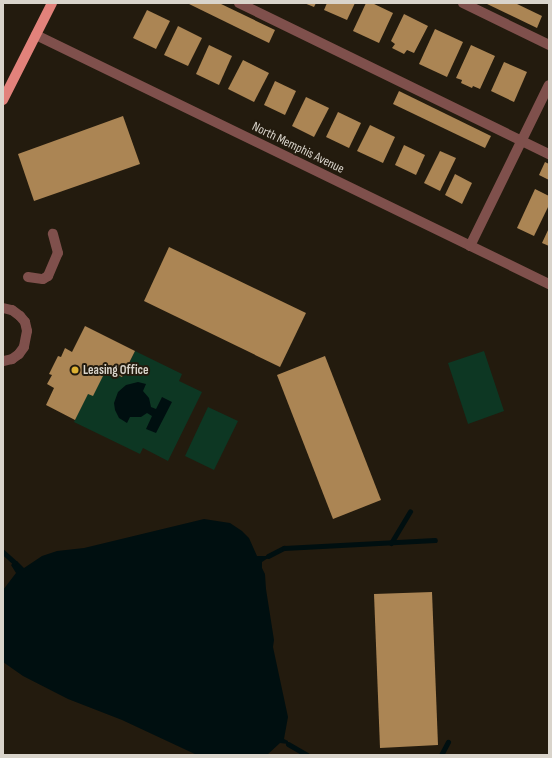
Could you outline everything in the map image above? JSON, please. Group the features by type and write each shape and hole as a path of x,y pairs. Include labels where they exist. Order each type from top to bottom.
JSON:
{"main road":[{"path":"3,100 52,3"}],"street":[{"path":"239,3 549,154"},
{"path":"463,3 549,45"},
{"name":"North Memphis Avenue","path":"36,35 549,284"},
{"path":"470,246 549,85"},
{"path":"28,277 43,279 48,276 58,253 53,234"},
{"path":"3,308 12,310 20,316 25,322 27,331 24,347 19,354 12,359 3,361"}],"green space":[{"path":"135,351 182,374 179,381 202,392 168,461 143,448 140,454 74,422 88,393 103,376 98,373 101,367 123,377"},
{"path":"484,351 504,411 468,424 448,363"},
{"path":"208,407 238,421 214,470 185,456"}],"shaded area":[{"path":"138,382 146,384 143,391 149,398 151,407 156,409 162,397 172,402 156,433 146,429 152,416 147,413 141,417 130,417 127,423 119,418 115,410 114,403 118,392 126,385"},
{"path":"204,519 230,523 249,538 257,556 268,556 268,558 262,562 262,568 265,574 274,640 273,647 288,717 284,739 288,741 288,744 280,743 267,755 197,755 122,720 68,699 23,676 3,662 3,590 16,573 11,565 14,562 17,561 24,568 42,556 57,551 84,548"}],"building":[{"path":"187,3 219,3 275,30 269,43"},
{"path":"304,3 316,3 314,7"},
{"path":"327,3 355,3 347,20 324,10"},
{"path":"366,3 372,3 393,13 379,43 353,31"},
{"path":"485,3 515,3 542,16 537,28"},
{"path":"147,10 170,21 156,49 133,38"},
{"path":"404,14 428,26 414,53 407,50 404,54 392,48 395,44 391,41"},
{"path":"178,26 202,38 188,66 164,55"},
{"path":"435,29 463,42 447,77 419,64"},
{"path":"209,45 232,56 219,85 196,74"},
{"path":"471,45 495,56 480,89 473,86 472,88 461,83 462,80 456,78"},
{"path":"243,60 269,73 254,102 228,89"},
{"path":"504,62 527,72 514,102 491,91"},
{"path":"275,81 296,91 285,115 264,105"},
{"path":"399,91 491,136 485,148 393,104"},
{"path":"306,97 329,108 314,137 292,126"},
{"path":"338,112 361,123 349,148 326,137"},
{"path":"123,116 140,164 34,201 18,154"},
{"path":"370,125 395,137 383,163 357,151"},
{"path":"404,145 425,155 416,175 395,165"},
{"path":"440,151 456,158 440,191 424,183"},
{"path":"545,162 549,164 549,180 539,175"},
{"path":"455,174 472,183 462,204 445,195"},
{"path":"535,189 549,196 549,205 534,236 517,228"},
{"path":"549,228 549,246 542,243"},
{"path":"169,247 306,313 280,367 144,301"},
{"name":"Leasing Office","path":"85,326 135,351 122,377 101,367 97,373 103,376 93,396 88,394 75,420 46,405 54,388 47,384 52,375 49,374 58,356 61,357 65,348 72,352"},
{"path":"325,356 381,500 333,519 277,375"},
{"path":"432,592 438,745 380,748 374,594"}],"waterway":[{"path":"391,543 410,511"},
{"path":"268,556 284,548 435,540"},
{"path":"3,552 14,562"},
{"path":"441,755 448,742"},
{"path":"288,744 307,755"}],"place":[{"name":"Leasing Office","path":"75,370"}]}
